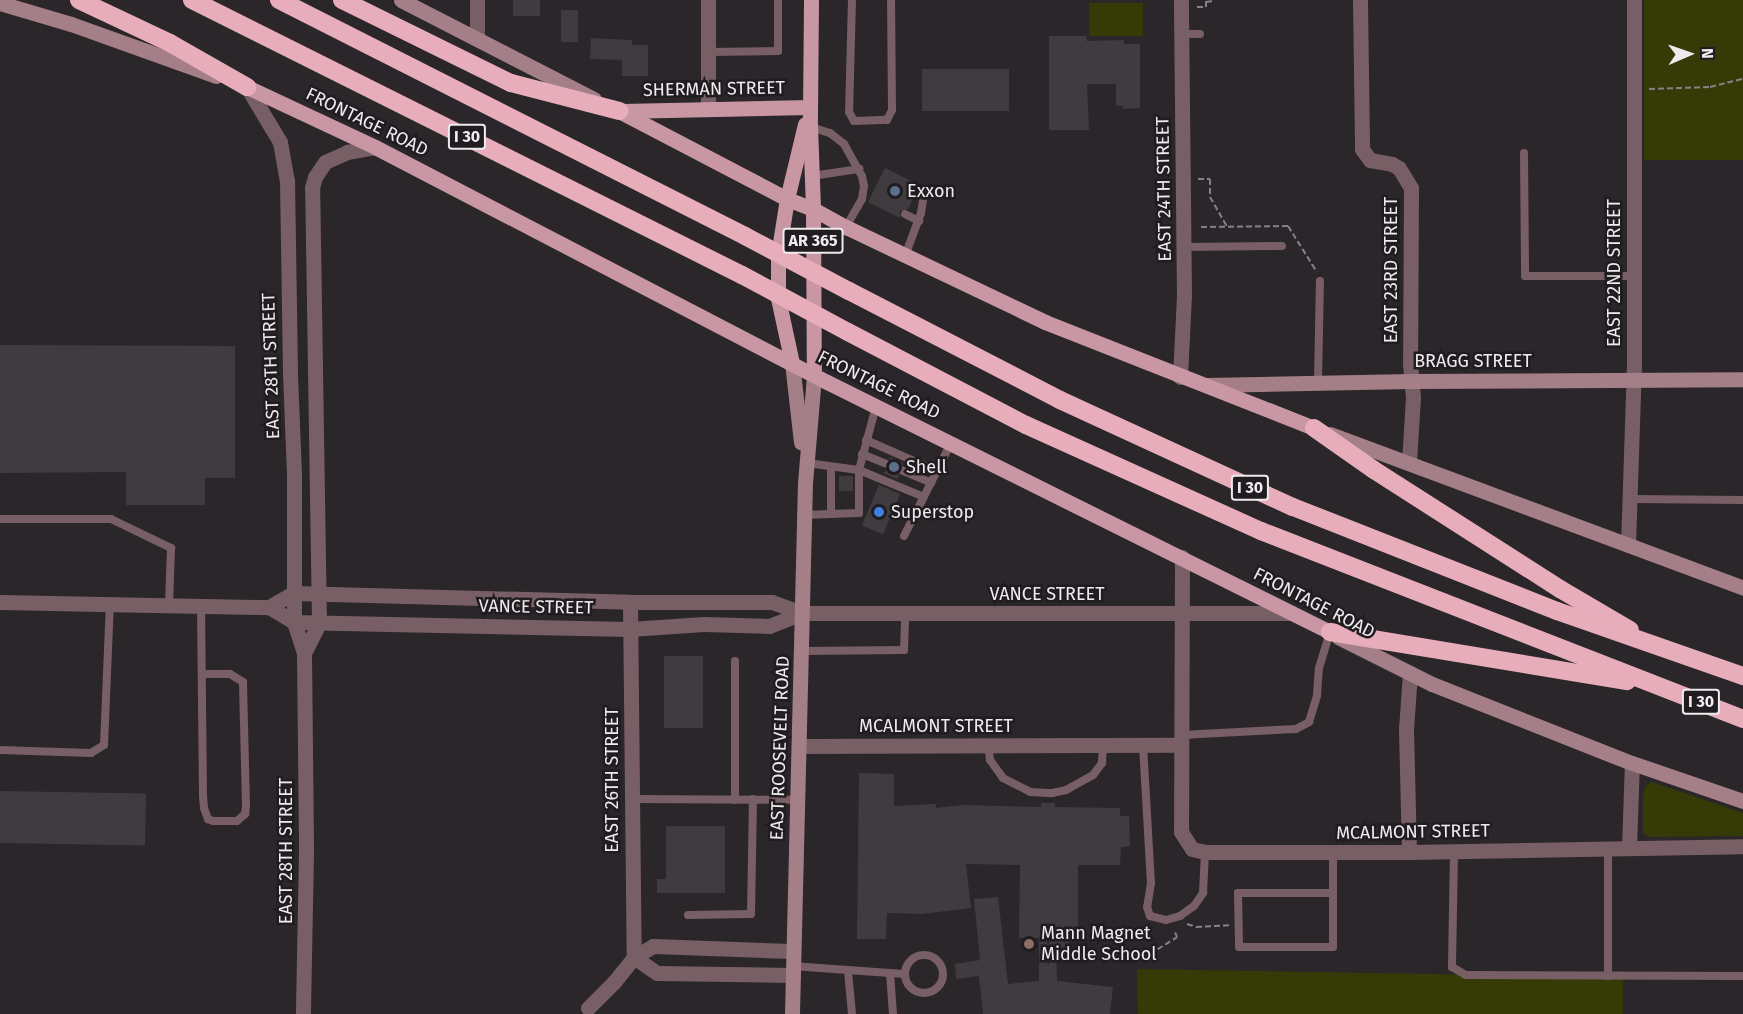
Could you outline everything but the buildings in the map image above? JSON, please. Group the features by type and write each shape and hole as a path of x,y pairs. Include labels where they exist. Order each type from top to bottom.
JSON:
{"highway":[{"path":"79,0 170,43 247,87"},
{"name":"I 30","path":"192,0 742,275 1026,425 1239,522 1374,577 1743,719"},
{"name":"I 30","path":"279,0 745,236 1060,400 1232,480 1452,572 1665,651 1743,675"},
{"path":"342,0 511,83 619,111"},
{"path":"1314,428 1374,470 1560,589 1665,651"},
{"path":"1330,632 1659,686"}],"main road":[{"path":"401,0 787,199 813,209 905,256 1045,322 1180,377 1743,588"},
{"name":"EAST ROOSEVELT ROAD","path":"805,483 792,363 781,315 778,286 779,243 787,199 807,126 810,106 811,0"},
{"name":"FRONTAGE ROAD","path":"0,3 79,27 247,87 375,147 814,375 1410,673 1632,763 1743,801"},
{"name":"SHERMAN STREET","path":"619,111 810,106"},
{"name":"EAST ROOSEVELT ROAD","path":"792,1014 805,483 814,375 813,209 807,126"},
{"name":"BRAGG STREET","path":"1203,385 1410,381 1743,380"}],"street":[{"path":"477,0 477,38"},
{"path":"708,0 708,108"},
{"name":"EAST 23RD STREET","path":"1360,0 1362,149 1370,160 1392,164 1399,168 1411,188 1410,381 1413,397 1409,462"},
{"name":"EAST 22ND STREET","path":"1628,545 1634,381 1634,0"},
{"name":"EAST 24TH STREET","path":"1180,377 1183,357 1184,248 1182,34 1188,4"},
{"name":"EAST 28TH STREET","path":"247,87 280,142 287,180 289,363 294,475 292,593 294,622 304,653 306,853 303,1014"},
{"name":"EAST 28TH STREET","path":"304,653 319,623 312,188 321,167 330,159 347,152 375,147"},
{"path":"1182,557 1181,832 1188,846 1204,852"},
{"path":"269,607 292,593"},
{"name":"VANCE STREET","path":"292,593 630,602 772,602 803,613 1181,615 1291,613"},
{"name":"VANCE STREET","path":"0,602 269,607 294,622 630,629 704,624 769,626 803,613"},
{"name":"EAST 26TH STREET","path":"630,602 634,957"},
{"path":"1409,852 1406,729 1410,673"},
{"name":"MCALMONT STREET","path":"800,746 1143,745 1181,740"},
{"path":"1629,847 1632,763"},
{"name":"MCALMONT STREET","path":"1204,852 1409,852 1743,846"},
{"path":"588,1008 614,982 634,957 653,946 792,964"},
{"path":"634,957 657,973 792,964"}],"lane":[{"path":"708,52 777,51 778,0"},
{"path":"852,0 849,112 854,121 887,120 892,110 891,0"},
{"path":"1182,34 1200,34"},
{"path":"807,126 830,133 843,144 859,169 866,198 846,227"},
{"path":"1524,153 1525,276 1634,276"},
{"path":"812,176 859,169"},
{"path":"905,256 919,221 925,188"},
{"path":"905,214 919,221"},
{"path":"1184,248 1282,246"},
{"path":"1318,382 1320,281"},
{"path":"804,515 859,513 859,470 876,406"},
{"path":"866,440 937,471"},
{"path":"904,536 951,443"},
{"path":"862,454 887,464"},
{"path":"807,463 859,470 924,496"},
{"path":"831,467 831,514"},
{"path":"901,470 931,483"},
{"path":"1631,499 1743,500"},
{"path":"0,519 111,519 171,548 169,605"},
{"path":"0,750 91,753 104,746 110,604"},
{"path":"201,605 202,674 206,814 213,821 237,821 245,814 246,806 243,682 230,674 202,674"},
{"path":"802,651 904,650 905,613"},
{"path":"1181,740 1296,729 1309,722 1317,694 1319,668 1330,632"},
{"path":"735,661 735,800"},
{"path":"988,746 990,760 1004,778 1030,792 1052,793 1066,790 1093,775 1102,763 1103,745"},
{"path":"1143,745 1151,883 1147,907 1150,916 1166,920 1180,916 1194,906 1203,893 1204,852"},
{"path":"631,800 799,800"},
{"path":"688,915 751,914 753,800"},
{"path":"1608,848 1608,976"},
{"path":"1454,851 1452,967 1466,975 1743,976"},
{"path":"1332,893 1238,893 1239,947 1333,947 1333,852"},
{"path":"924,954 939,962 943,974 939,986 927,993 914,991 909,987 904,974 908,963 924,954"},
{"path":"792,964 848,971 904,974"},
{"path":"848,971 852,1014"},
{"path":"890,974 893,1014"}],"path":[{"path":"1188,4 1206,7 1206,1 1214,1"},
{"path":"1648,89 1717,86 1743,79"},
{"path":"1210,179 1210,197 1227,227"},
{"path":"1187,924 1196,927 1231,924"},
{"path":"1118,952 1150,954 1177,937 1175,932"}],"green space":[{"path":"1644,0 1743,0 1743,160 1644,160"},
{"path":"1089,3 1143,3 1143,36 1089,36"},
{"path":"1652,782 1743,813 1743,836 1650,837 1643,834 1643,796 1645,786"},
{"path":"1137,969 1623,977 1623,1014 1138,1014"}],"place":[{"name":"Exxon","path":"895,191"},
{"name":"Shell","path":"894,467"},
{"name":"Superstop","path":"879,512"},
{"name":"Mann Magnet Middle School","path":"1029,944"}]}
